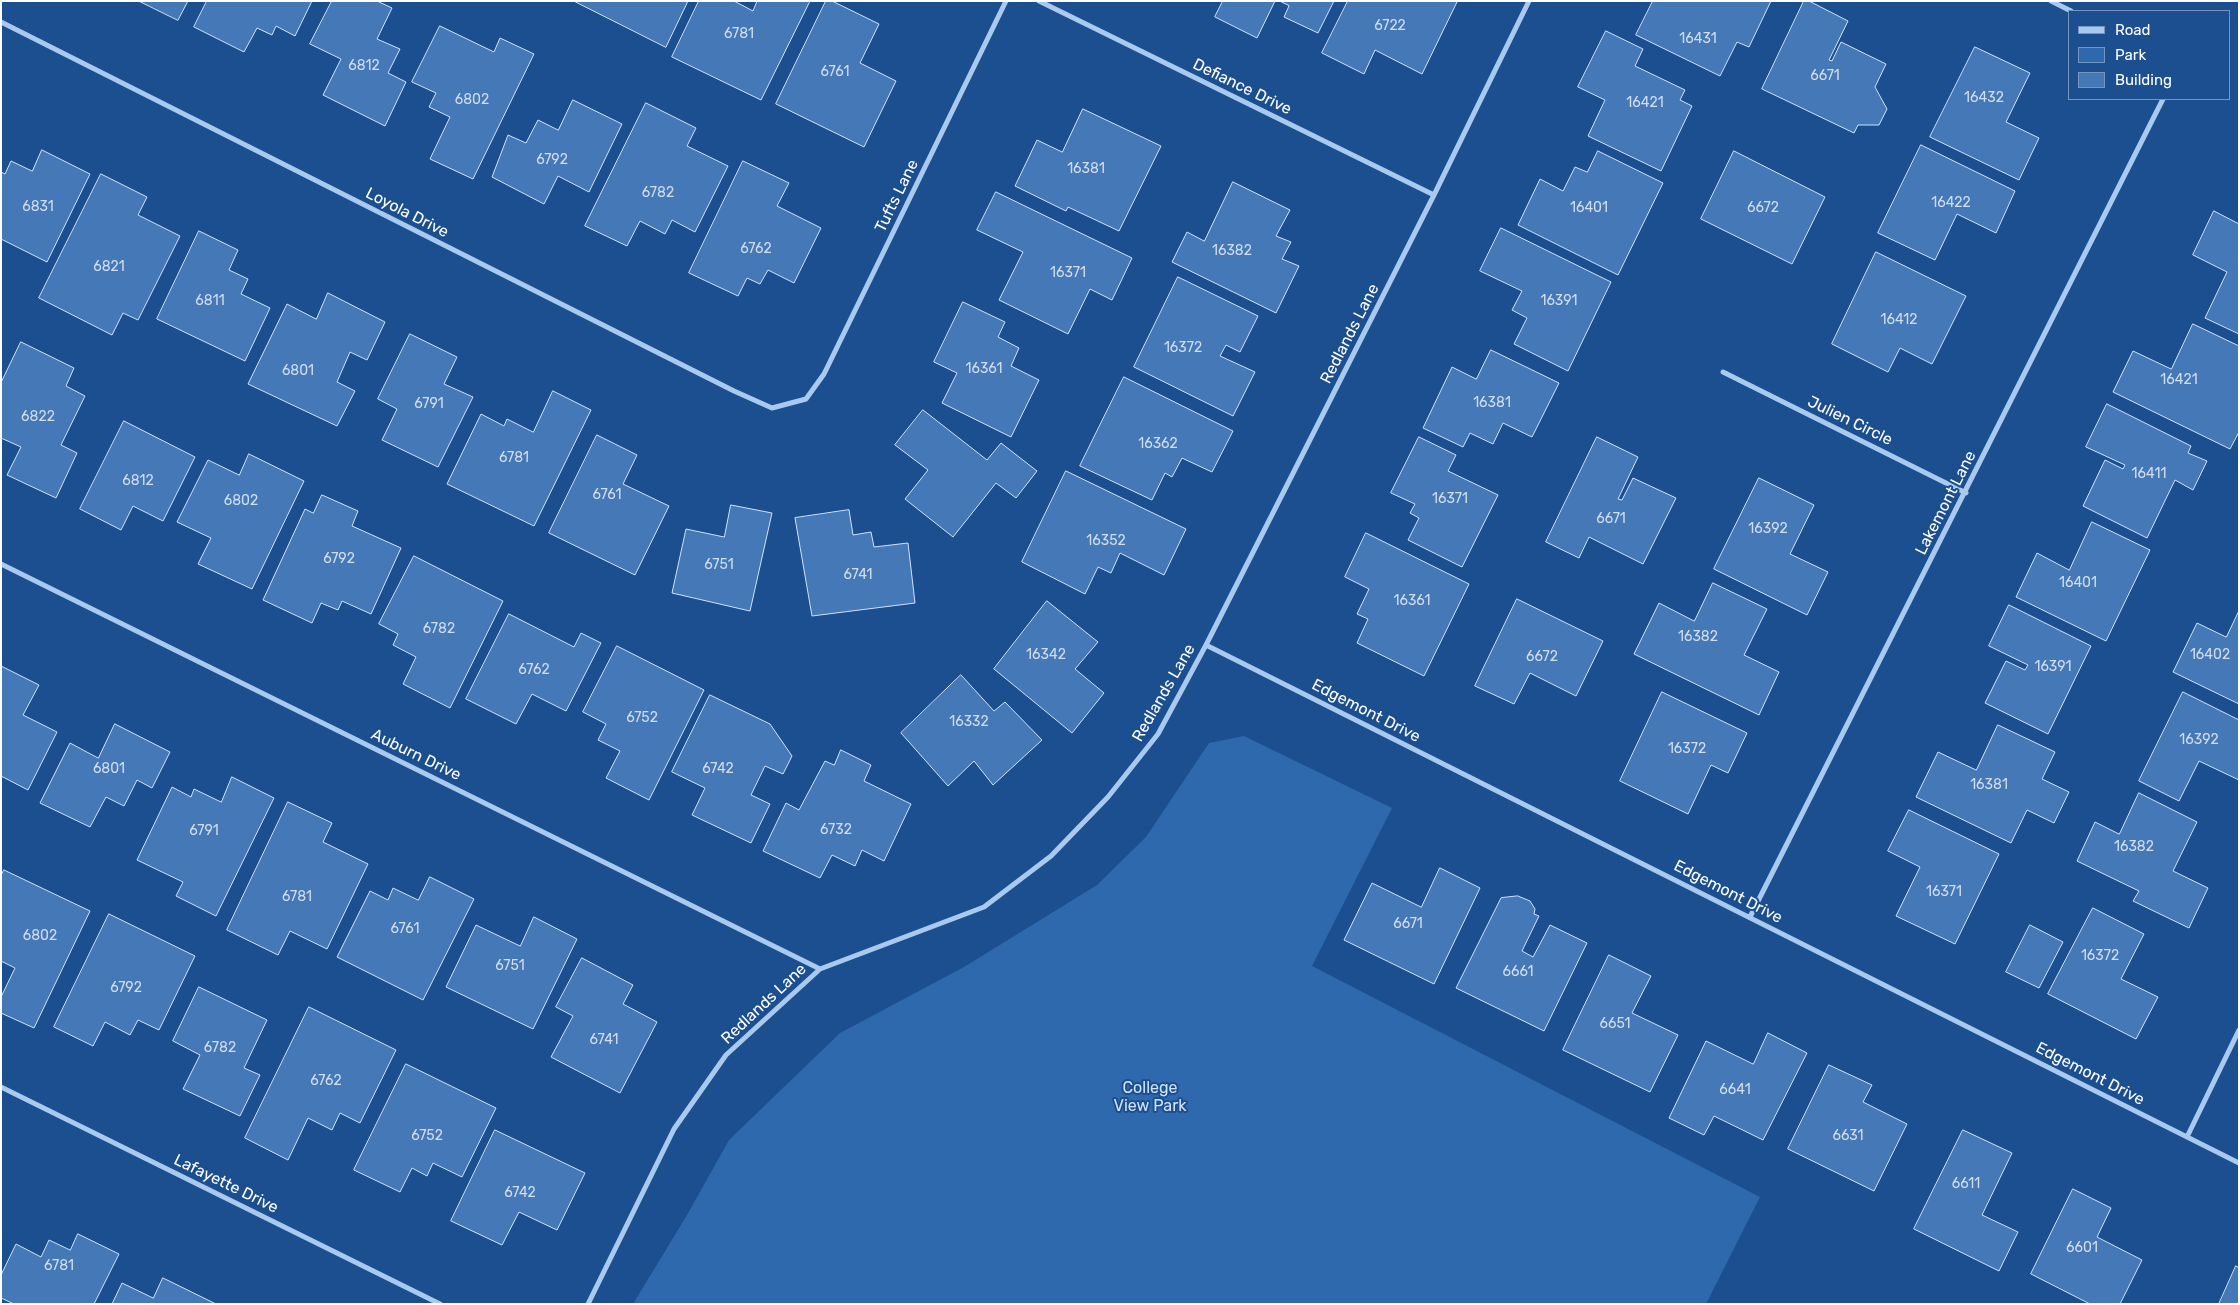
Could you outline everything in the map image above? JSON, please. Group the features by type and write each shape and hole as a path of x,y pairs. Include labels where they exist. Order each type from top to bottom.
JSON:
{"street":[{"name":"Tufts Lane","path":"806,399 824,374 1006,1"},
{"name":"Defiance Drive","path":"1039,1 1434,195"},
{"name":"Redlands Lane","path":"588,1304 674,1129 726,1055 820,969 984,907 1050,856 1108,797 1158,734 1206,645 1530,1"},
{"path":"2051,1 2069,10"},
{"name":"Loyola Drive","path":"1,22 734,391 772,408 806,399"},
{"name":"Lakemont Lane","path":"1750,917 1966,493 2162,100"},
{"name":"Julien Circle","path":"1723,372 1966,493"},
{"name":"Auburn Drive","path":"1,564 820,969"},
{"name":"Edgemont Drive","path":"1206,645 2239,1163"},
{"path":"2187,1137 2239,1030"},
{"name":"Lafayette Drive","path":"1,1087 440,1304"}],"green space":[{"name":"College View Park","path":"1244,736 1392,808 1312,966 1760,1197 1706,1304 633,1304 687,1215 729,1140 840,1033 964,967 1097,885 1146,837 1209,743"}],"building":[{"path":"139,1 188,1 178,20"},
{"path":"207,1 312,1 295,36 276,26 272,35 257,28 244,52 194,27"},
{"path":"332,1 377,1 392,8 377,39 400,49 388,73 406,82 385,126 323,95 341,59 310,44"},
{"path":"574,1 688,1 666,47"},
{"path":"699,1 734,1 753,11 757,1 810,1 761,100 672,57"},
{"path":"826,1 832,1 879,24 860,63 896,81 864,147 776,104"},
{"path":"1223,1 1275,1 1257,38 1215,17"},
{"path":"1280,1 1334,1 1318,33 1284,17 1289,6"},
{"path":"1348,1 1457,2 1422,74 1375,50 1364,74 1322,53"},
{"path":"1653,1 1771,1 1749,47 1737,42 1720,76 1636,35"},
{"path":"1804,1 1809,1 1848,21 1829,60 1832,61 1841,42 1886,64 1875,87 1887,109 1879,125 1858,125 1854,133 1762,89"},
{"path":"440,26 494,52 500,38 534,54 473,179 430,159 450,117 429,107 436,93 412,82"},
{"path":"1606,31 1643,49 1635,66 1685,90 1680,100 1692,106 1661,171 1588,136 1605,100 1578,87"},
{"path":"1975,47 2030,73 2006,122 2039,138 2019,180 1930,137"},
{"path":"573,100 622,124 589,192 558,176 544,204 492,177 508,135 526,143 538,120 558,130"},
{"path":"646,103 696,128 687,146 728,166 695,232 672,220 665,234 640,221 627,246 585,226"},
{"path":"1083,109 1161,146 1119,231 1068,207 1066,211 1015,186 1037,140 1062,152"},
{"path":"1921,145 2015,191 1996,233 1957,214 1935,260 1878,233"},
{"path":"42,150 90,174 47,262 1,239 1,172 5,174 11,161 32,171"},
{"path":"1598,151 1663,183 1618,275 1518,225 1540,179 1563,191 1575,167 1587,172"},
{"path":"1734,151 1825,197 1792,264 1701,219"},
{"path":"743,161 789,183 777,206 821,228 794,283 768,270 760,284 747,278 738,296 689,273"},
{"path":"101,174 147,197 138,215 180,236 138,320 123,313 112,335 39,298"},
{"path":"1233,182 1290,210 1276,236 1291,242 1282,259 1299,266 1276,313 1172,262 1187,232 1204,241"},
{"path":"996,192 1132,258 1112,300 1090,289 1068,334 999,300 1023,252 977,230"},
{"path":"2214,211 2239,224 2239,334 2205,318 2227,272 2193,255"},
{"path":"1501,228 1611,282 1568,371 1514,344 1527,318 1512,310 1522,291 1480,271"},
{"path":"199,231 238,250 229,270 248,279 241,294 270,308 245,361 157,319"},
{"path":"1876,252 1966,296 1932,364 1900,348 1888,372 1832,344"},
{"path":"1178,277 1258,316 1240,352 1226,345 1220,356 1255,372 1233,416 1134,367"},
{"path":"328,293 385,322 367,360 350,352 337,382 355,391 337,426 248,384 287,304 316,319"},
{"path":"963,302 1005,322 998,337 1019,348 1011,366 1039,380 1011,437 942,403 957,373 934,362"},
{"path":"2193,324 2239,346 2239,432 2230,449 2113,392 2133,351 2171,369"},
{"path":"410,334 457,357 444,384 473,397 438,467 382,440 397,409 378,399"},
{"path":"21,342 74,368 66,386 85,396 61,445 77,453 56,498 7,475 21,447 1,438 1,383"},
{"path":"1491,350 1559,383 1532,437 1503,423 1493,444 1470,433 1463,447 1423,428 1452,367 1476,379"},
{"path":"1124,377 1233,431 1212,472 1182,458 1172,477 1165,473 1152,500 1080,466"},
{"path":"553,391 591,410 534,526 447,484 481,414 504,426 507,419 533,432"},
{"path":"2107,404 2191,446 2188,453 2207,461 2193,490 2175,480 2147,538 2083,506 2105,460 2123,469 2125,465 2086,447"},
{"path":"923,410 987,460 1001,443 1037,471 1016,498 996,483 953,537 905,499 928,470 895,445"},
{"path":"124,421 195,457 163,521 133,506 121,530 80,509"},
{"path":"597,435 637,455 623,484 669,506 635,575 549,533"},
{"path":"1419,437 1456,455 1448,471 1498,495 1462,567 1408,540 1419,518 1410,513 1415,504 1391,493"},
{"path":"1597,437 1638,457 1618,499 1622,500 1633,478 1676,498 1643,564 1589,537 1579,558 1546,542"},
{"path":"249,454 304,481 252,589 198,564 211,538 177,522 208,460 239,475"},
{"path":"1066,471 1186,529 1164,575 1120,553 1111,573 1098,567 1085,594 1022,562"},
{"path":"1759,478 1814,505 1790,554 1828,572 1807,615 1714,569"},
{"path":"322,495 358,511 352,526 401,548 371,614 342,601 338,610 321,603 312,623 263,600 305,509 313,513"},
{"path":"731,505 772,513 750,611 672,593 686,529 724,537"},
{"path":"849,510 853,535 871,532 874,547 908,543 915,603 812,616 795,518"},
{"path":"2092,522 2150,550 2106,641 2016,597 2037,553 2069,570"},
{"path":"1366,533 1469,584 1424,676 1357,643 1368,619 1357,614 1369,589 1345,577"},
{"path":"414,556 503,601 450,708 403,684 416,657 393,645 398,634 379,624"},
{"path":"1713,583 1767,609 1744,655 1779,672 1759,715 1634,654 1659,603 1694,621"},
{"path":"1517,599 1603,641 1576,696 1530,673 1514,704 1475,686"},
{"path":"1047,601 1098,642 1075,669 1104,693 1072,733 994,669"},
{"path":"2009,605 2091,646 2048,734 1985,703 2006,661 2025,670 2028,665 1989,646"},
{"path":"2239,611 2239,704 2173,672 2197,623 2226,637"},
{"path":"509,614 574,647 581,633 601,643 566,711 532,694 516,724 466,699"},
{"path":"617,646 704,690 649,800 606,778 620,751 598,740 606,724 583,712"},
{"path":"1,666 39,685 23,715 57,732 28,790 1,776"},
{"path":"961,675 994,711 1005,702 1042,740 993,785 974,761 948,786 901,733"},
{"path":"1662,692 1747,733 1728,773 1711,765 1688,814 1620,781"},
{"path":"2183,692 2239,720 2239,780 2199,761 2179,801 2139,781"},
{"path":"710,695 770,724 792,756 783,774 765,766 751,795 770,804 751,843 692,815 705,788 672,772"},
{"path":"115,724 170,752 152,788 137,780 124,806 106,797 90,827 40,803 70,743 98,758"},
{"path":"1998,725 2055,752 2042,779 2069,792 2054,823 2027,810 2011,843 1916,797 1938,752 1976,770"},
{"path":"841,750 871,765 864,781 911,804 884,861 862,850 855,866 832,855 820,878 763,851 786,803 799,810 825,761 834,765"},
{"path":"232,777 274,798 216,916 176,896 183,882 137,860 172,787 191,797 194,789 221,802"},
{"path":"2139,793 2197,822 2173,871 2208,888 2189,928 2133,901 2139,891 2077,861 2095,822 2119,834"},
{"path":"288,802 332,823 323,842 368,864 327,949 290,931 278,955 227,930"},
{"path":"1909,810 1999,854 1955,944 1896,916 1920,867 1888,851"},
{"path":"1440,868 1480,888 1434,984 1344,940 1372,883 1421,907"},
{"path":"4,870 90,911 34,1028 1,1013 1,997 15,968 1,961 1,876"},
{"path":"430,877 474,899 423,1000 337,957 370,891 388,900 393,888 418,900"},
{"path":"1518,896 1530,901 1535,909 1534,914 1539,916 1522,951 1533,957 1550,925 1587,943 1544,1031 1456,988 1501,898"},
{"path":"2093,908 2144,934 2121,979 2158,997 2136,1039 2048,994"},
{"path":"109,914 195,956 159,1030 138,1020 130,1035 105,1022 93,1046 54,1027"},
{"path":"534,917 577,939 533,1029 446,987 476,925 520,946"},
{"path":"2030,925 2063,942 2039,988 2006,972"},
{"path":"1609,955 1651,976 1632,1013 1678,1035 1650,1092 1563,1050"},
{"path":"582,958 633,985 623,1004 657,1022 620,1093 551,1057 573,1016 556,1007"},
{"path":"199,987 267,1020 244,1068 260,1075 240,1116 183,1089 200,1055 173,1041"},
{"path":"309,1007 396,1050 360,1123 340,1113 332,1130 308,1118 288,1160 245,1138"},
{"path":"1768,1033 1807,1053 1763,1140 1714,1116 1704,1135 1669,1118 1706,1041 1753,1064"},
{"path":"406,1064 496,1108 462,1177 433,1163 427,1176 412,1168 400,1192 354,1170"},
{"path":"1829,1065 1872,1085 1863,1102 1907,1124 1874,1191 1788,1149"},
{"path":"495,1130 585,1173 557,1230 519,1212 502,1245 451,1221"},
{"path":"1963,1130 2012,1153 1982,1215 2018,1232 1999,1271 1914,1229"},
{"path":"2073,1189 2111,1208 2097,1237 2142,1260 2120,1304 2090,1304 2031,1274"},
{"path":"78,1234 119,1254 94,1304 14,1304 1,1298 1,1275 16,1244 41,1257 49,1240 70,1250"},
{"path":"2236,1266 2239,1268 2239,1304 2219,1304"},
{"path":"163,1278 216,1304 112,1304 122,1283 153,1298"}]}
